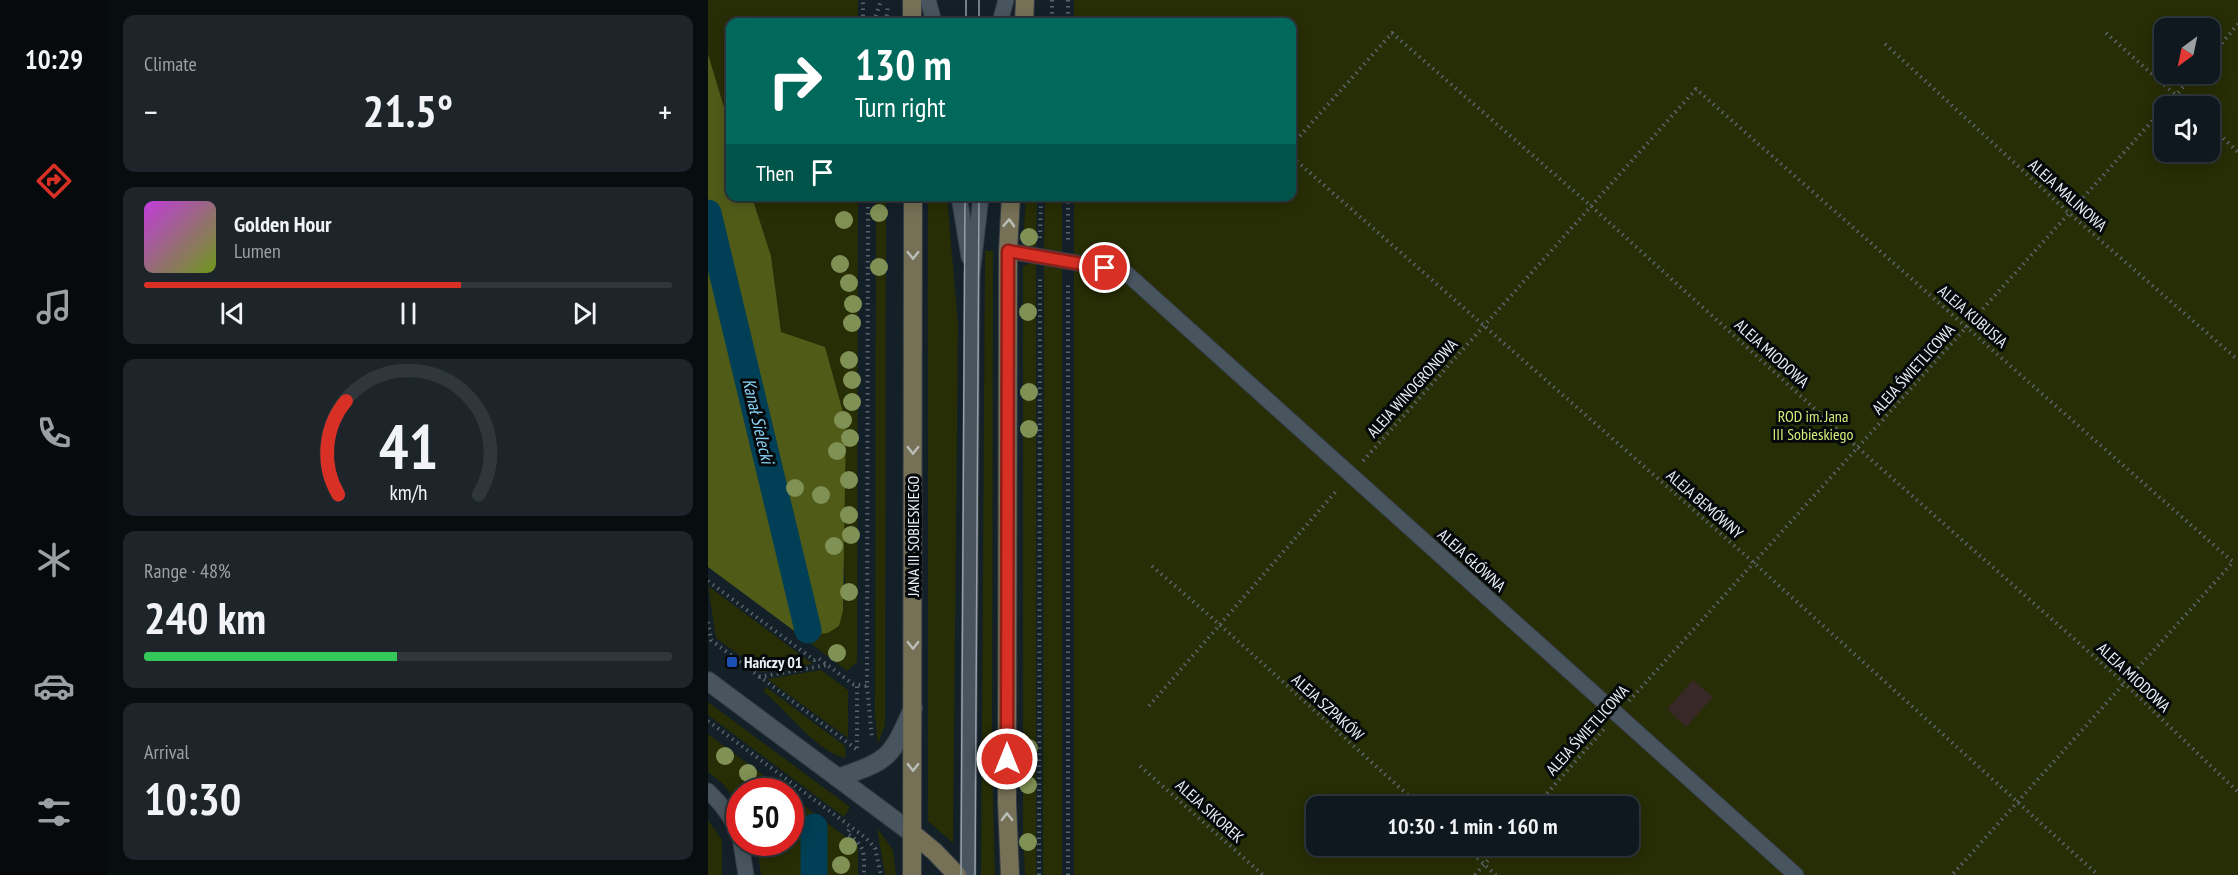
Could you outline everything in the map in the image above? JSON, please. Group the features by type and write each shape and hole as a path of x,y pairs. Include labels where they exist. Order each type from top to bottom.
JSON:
{"main road":[{"path":"912,0 912,18"},
{"path":"1024,18 1025,0"},
{"name":"JANA III SOBIESKIEGO","path":"912,875 913,201"},
{"path":"1010,875 1007,803 1008,251 1011,201"},
{"path":"912,833 929,846 957,875"}],"street":[{"path":"708,681 912,833"},
{"path":"838,778 873,766 885,758 900,737 913,708"}],"lane":[{"path":"928,0 933,18"},
{"path":"1001,18 1006,0"},
{"path":"960,201 972,275"},
{"path":"968,875 972,275 980,201"},
{"path":"1008,251 1068,262"},
{"name":"ALEJA GŁÓWNA","path":"1068,262 1124,271 1796,875"},
{"path":"708,790 726,811"},
{"path":"743,856 746,875"}],"path":[{"path":"863,0 863,18"},
{"path":"875,18 881,0"},
{"path":"887,18 889,0"},
{"path":"1052,0 1052,18"},
{"path":"1068,0 1068,18"},
{"path":"2220,45 2238,24"},
{"name":"ALEJA MIODOWA","path":"1296,141 1392,33 1591,207 1858,448 2124,683 2238,792"},
{"path":"2106,33 2176,96"},
{"name":"ALEJA MALINOWA","path":"1885,44 2069,213 2238,360"},
{"name":"ALEJA ŚWIETLICOWA","path":"2176,96 2186,84"},
{"name":"ALEJA WINOGRONOWA","path":"1149,706 1351,474 1696,89"},
{"name":"ALEJA KUBUSIA","path":"1696,89 2233,562 2124,683"},
{"name":"ALEJA ŚWIETLICOWA","path":"1545,796 2154,119"},
{"path":"2220,135 2238,152"},
{"name":"ALEJA BEMÓWNY","path":"1296,161 1754,563 2097,875"},
{"path":"868,201 867,686 872,742"},
{"path":"1039,875 1041,201"},
{"path":"1068,201 1068,875"},
{"name":"ALEJA SZPAKÓW","path":"1152,566 1409,796"},
{"path":"708,581 814,660 818,658 857,685 867,686"},
{"path":"708,622 711,640 857,750"},
{"path":"758,677 827,665"},
{"path":"1952,875 2124,683"},
{"path":"857,685 857,760"},
{"path":"708,721 866,838 874,848 881,875"},
{"name":"ALEJA SIKOREK","path":"1140,766 1263,875"},
{"path":"849,830 846,833 860,843 864,850 864,875"},
{"path":"1475,856 1496,875"},
{"path":"1474,875 1491,856"}],"green space":[{"path":"708,0 858,0 858,18 726,18 726,114 708,54"},
{"name":"ROD im. Jana III Sobieskiego","path":"1074,0 2238,0 2238,875 1074,875 1074,271 1121,279 1125,263 1074,255 1074,201 1296,201 1296,18 1074,18"},
{"path":"708,54 726,114 726,201 753,201 771,256 781,332 825,347 846,423 843,611 839,626 828,633 801,636 708,567"},
{"path":"753,201 858,201 857,662 847,671 801,636 828,632 839,626 843,611 845,580 825,348 781,333 771,256"},
{"path":"876,201 886,201 885,725 878,744 875,716"},
{"path":"928,201 947,201 958,325 953,843 928,821"},
{"path":"1026,201 1037,201 1036,248 1023,243"},
{"path":"1045,201 1062,201 1062,253 1044,250"},
{"path":"985,251 993,251 992,762 995,875 981,875"},
{"path":"1036,264 1036,875 1025,875 1023,835 1023,267"},
{"path":"1044,265 1062,269 1062,875 1043,875"},
{"path":"708,586 813,664 762,672 716,638"},
{"path":"821,670 848,690 848,738 767,679"},
{"path":"766,687 845,746 846,758 824,748 813,739 763,691"},
{"path":"708,702 850,807 844,817 804,787 804,778 792,778 708,715"},
{"path":"708,734 767,778 726,778 726,788 708,772"},
{"path":"804,806 858,846 858,875 761,875 759,856 804,856"},
{"path":"708,820 722,840 722,875 708,875"},
{"path":"877,828 893,850 896,875 885,875"}],"building":[{"path":"1693,680 1713,697 1686,727 1667,709"}],"waterway":[{"name":"Kanał Sielecki","path":"708,213 808,630"},
{"name":"Kanał Sielecki","path":"814,827 814,875"}],"tram line":[{"path":"966,0 966,18"},
{"path":"979,0 979,18"},
{"path":"961,875 965,201"},
{"path":"975,875 979,201"}],"place":[{"name":"Hańczy 01","path":"732,662"}],"route":[{"path":"1007,759 1008,251 1105,268"}]}
